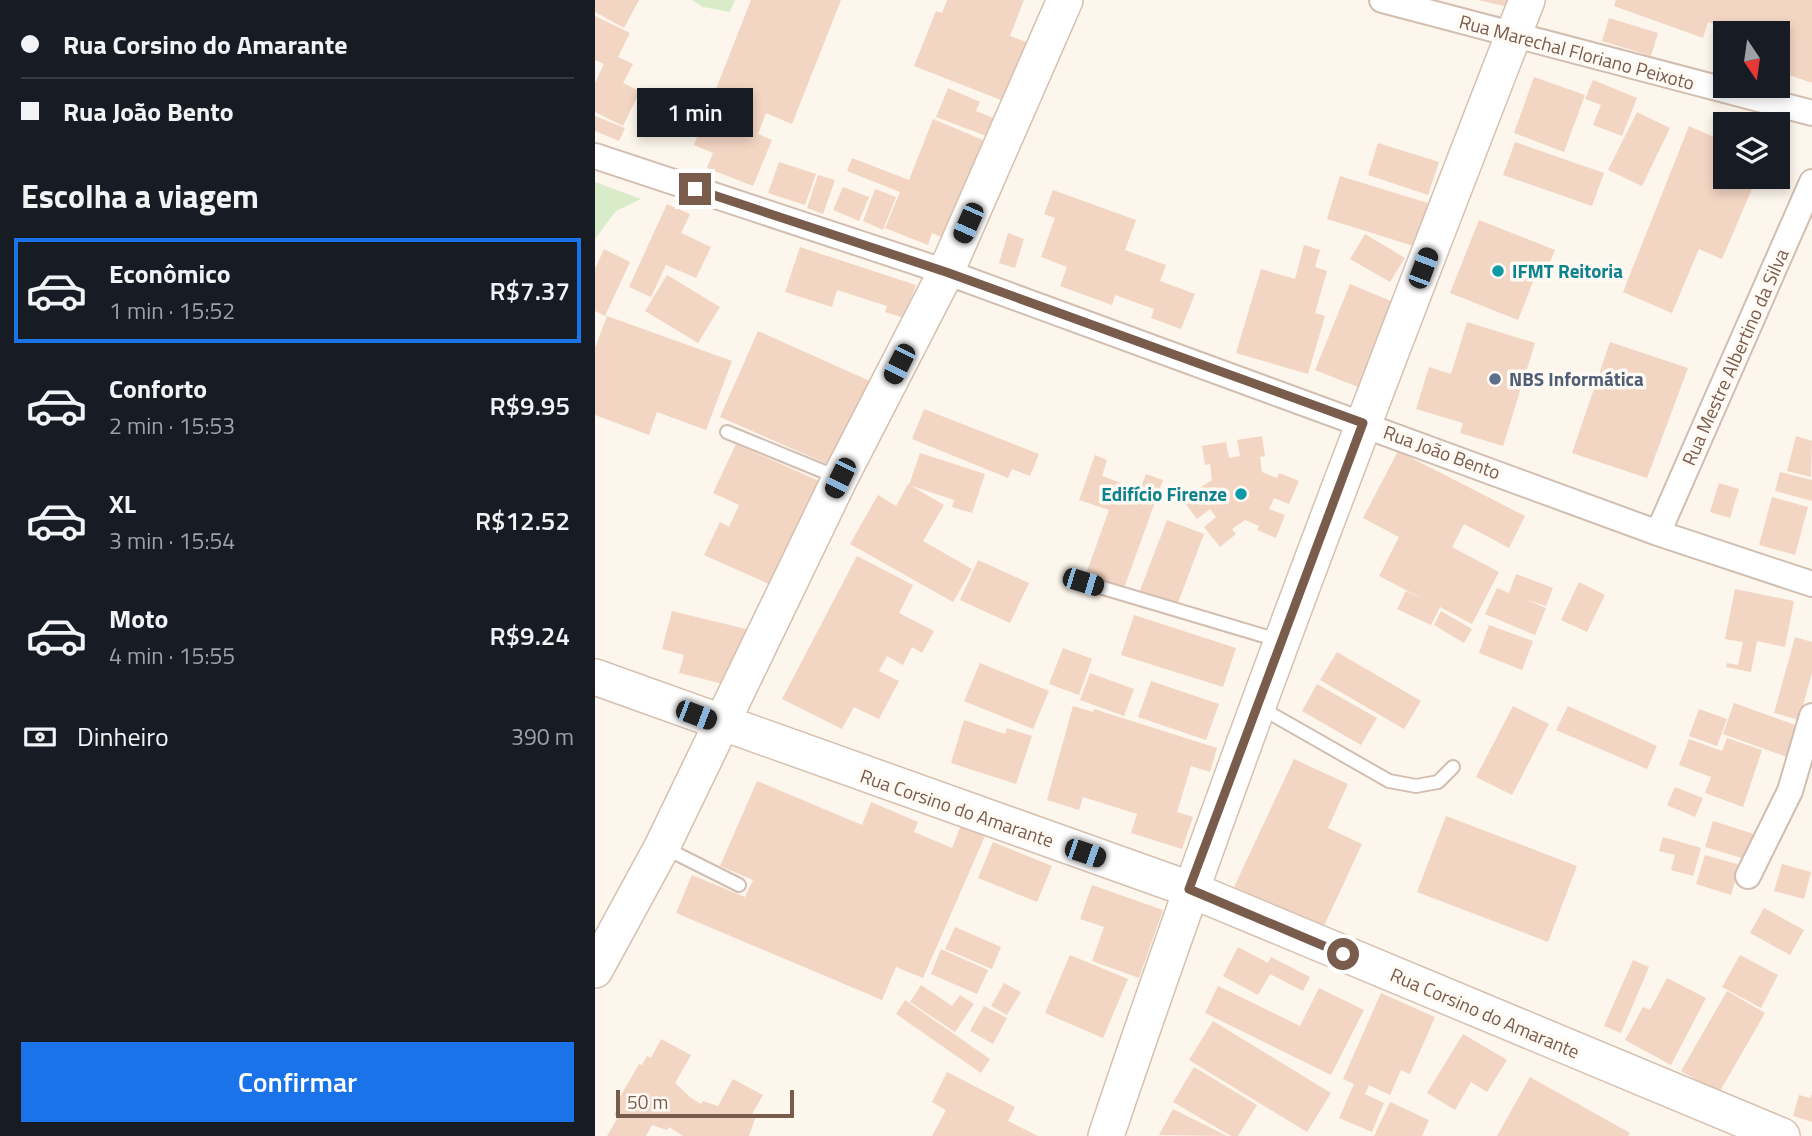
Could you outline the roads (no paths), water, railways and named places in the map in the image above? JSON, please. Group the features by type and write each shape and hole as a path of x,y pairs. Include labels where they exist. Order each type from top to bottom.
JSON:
{"street":[{"path":"595,970 662,847 840,478 946,272 1065,0"},
{"name":"Rua Marechal Floriano Peixoto","path":"1382,0 1812,113"},
{"path":"1106,1136 1189,889 1363,423 1527,0"},
{"name":"Rua João Bento","path":"595,156 946,272 1658,533 1812,584"},
{"name":"Rua Mestre Albertino da Silva","path":"1658,533 1812,182"},
{"name":"Rua Corsino do Amarante","path":"595,677 721,725 1189,889 1782,1136"},
{"path":"1748,876 1790,790 1812,716"}],"lane":[{"path":"727,432 840,478"},
{"path":"1083,582 1282,642"},
{"path":"1258,706 1389,781 1416,786 1439,782 1453,767"},
{"path":"662,847 739,885"}],"place":[{"name":"IFMT Reitoria","path":"1498,271"},
{"name":"NBS Informática","path":"1495,379"},
{"name":"Edifício Firenze","path":"1241,494"}]}
